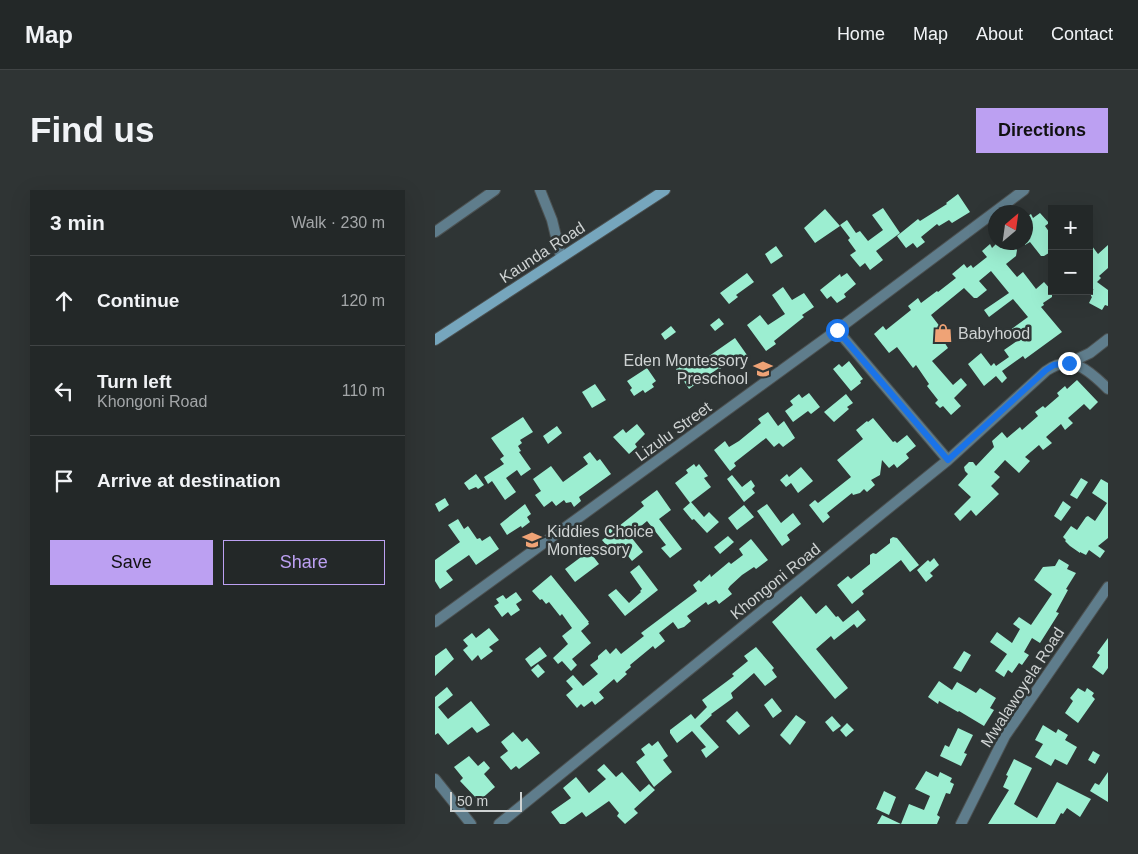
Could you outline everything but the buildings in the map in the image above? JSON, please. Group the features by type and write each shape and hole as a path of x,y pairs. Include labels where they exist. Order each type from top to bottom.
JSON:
{"main road":[{"name":"Kaunda Road","path":"435,340 665,190"}],"street":[{"path":"435,232 495,190"},
{"path":"540,190 552,220 561,257"},
{"name":"Lizulu Street","path":"435,622 837,330 1025,190"},
{"path":"837,330 948,460"},
{"name":"Khongoni Road","path":"499,824 948,460 1046,370 1054,365 1069,363 1090,353 1108,338"},
{"path":"1069,363 1088,371 1108,389"},
{"name":"Mwalawoyela Road","path":"961,824 1005,736 1108,587"},
{"path":"435,779 471,824"}],"place":[{"name":"Babyhood","path":"943,333"},
{"name":"Eden Montessory Preschool","path":"763,369"},
{"name":"Kiddies Choice Montessory","path":"532,540"}],"route":[{"path":"837,330 948,460 1046,370 1054,365 1069,363"}]}
